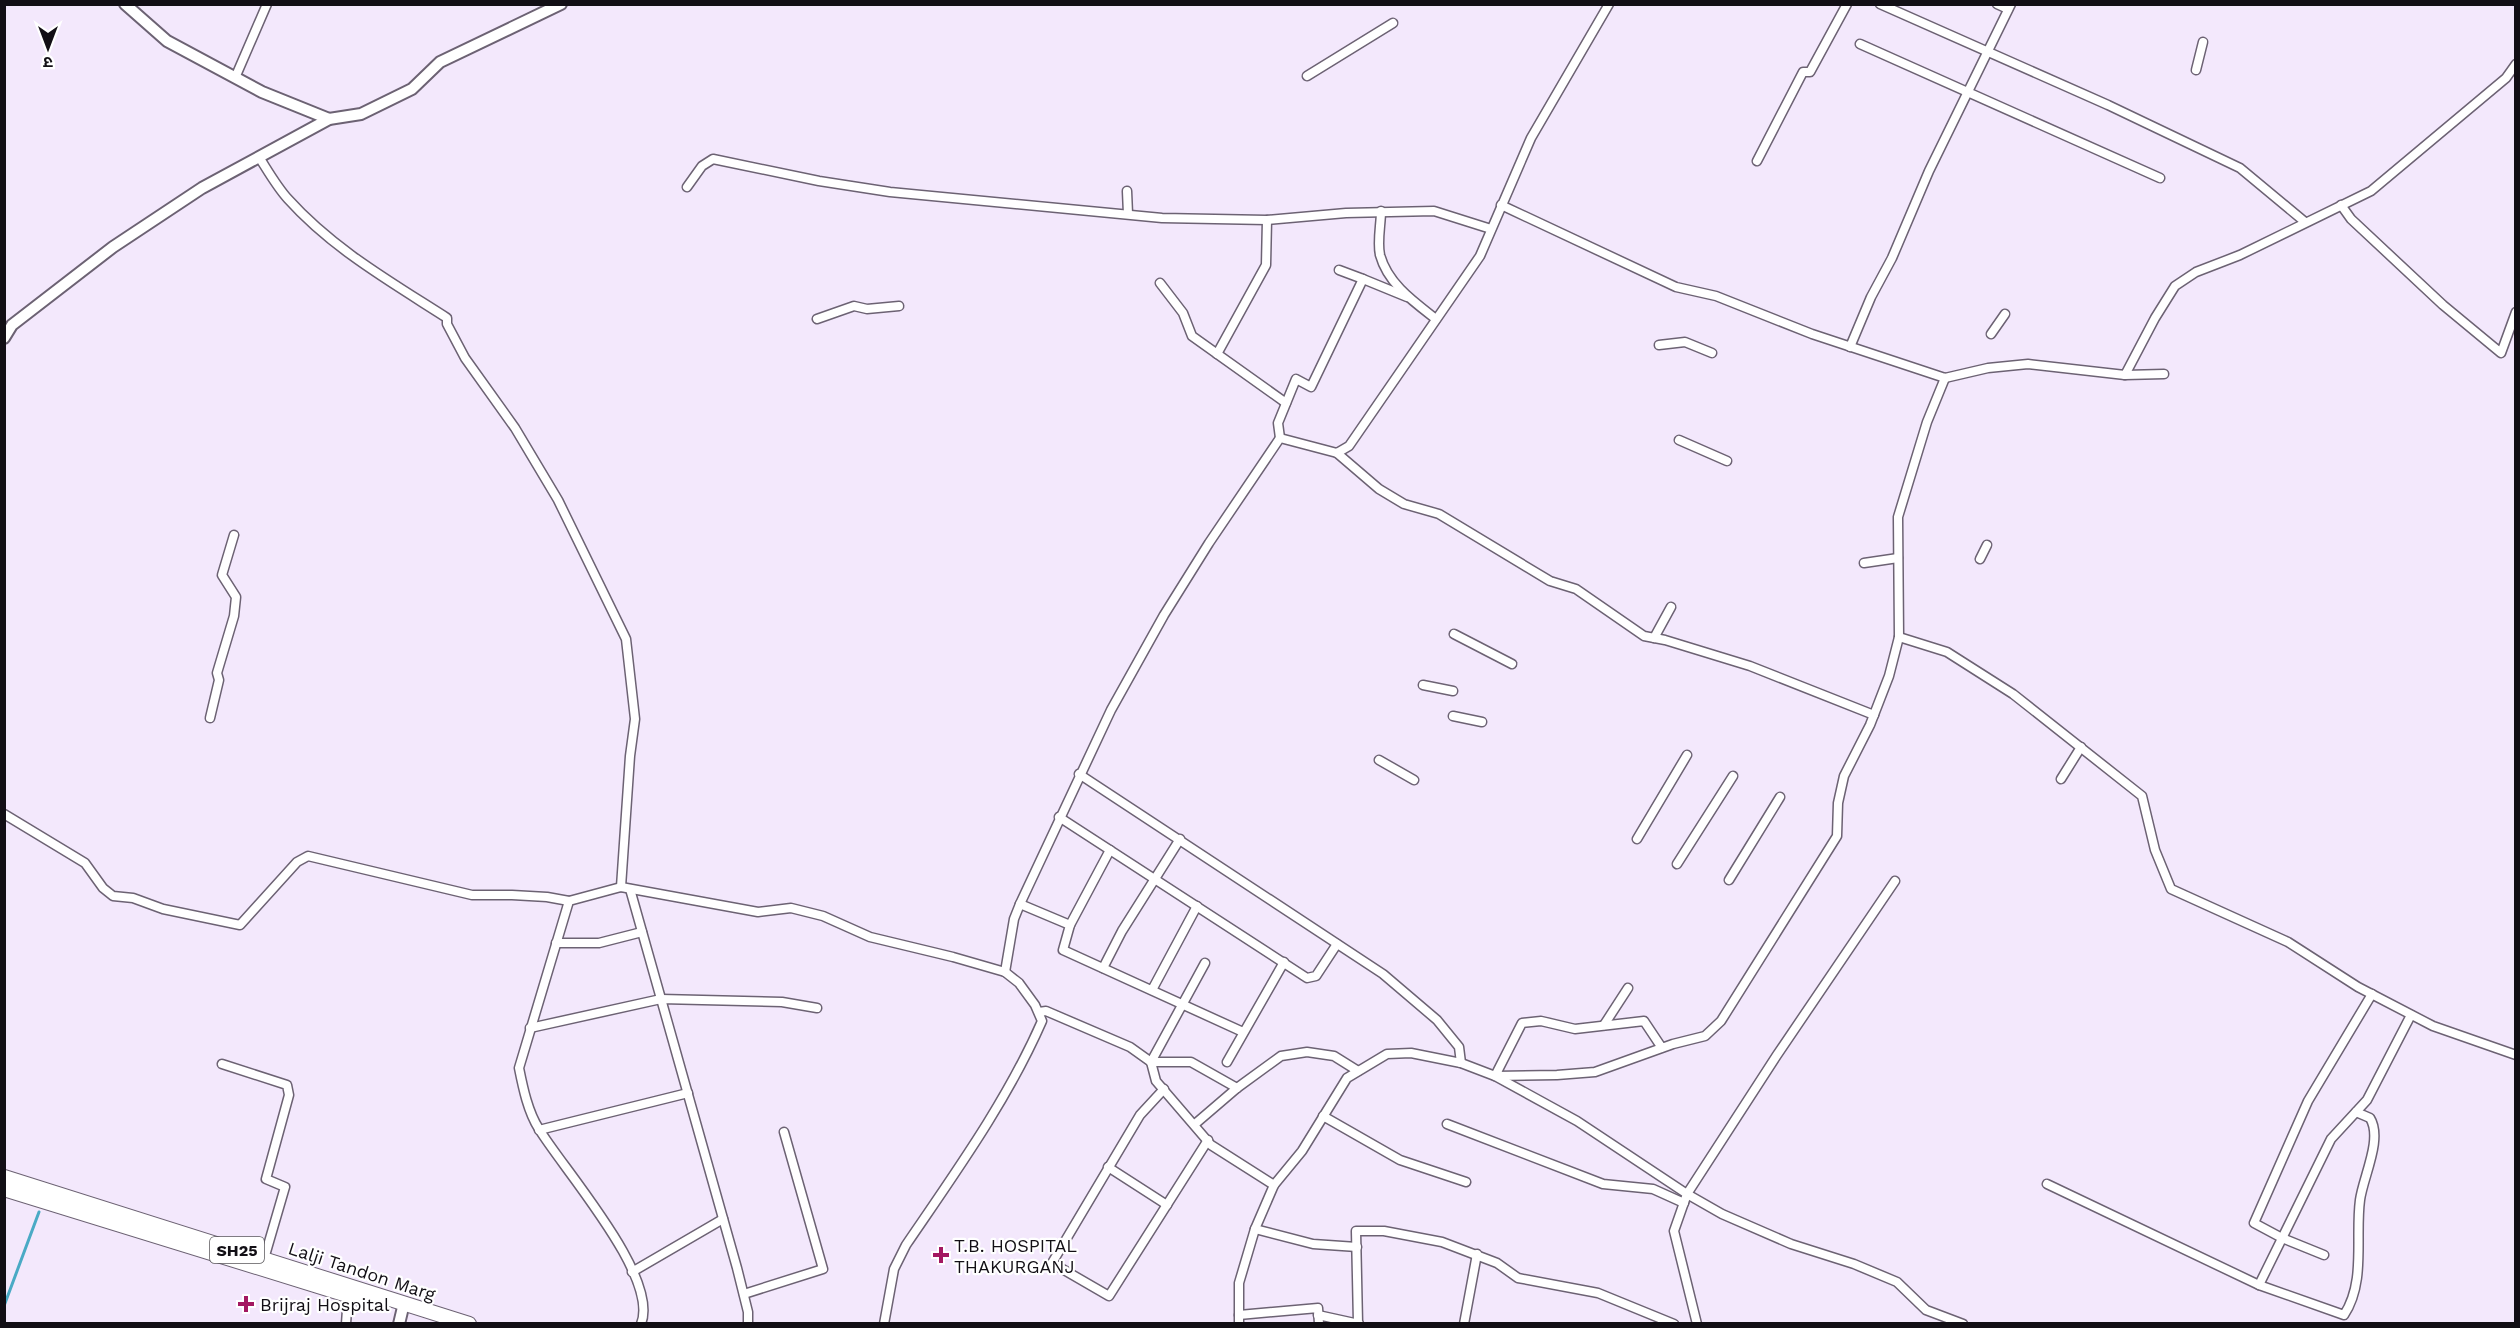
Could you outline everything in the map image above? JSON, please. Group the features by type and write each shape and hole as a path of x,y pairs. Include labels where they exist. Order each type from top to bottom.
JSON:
{"main road":[{"name":"Lalji Tandon Marg","path":"4,1177 348,1295 443,1323"},
{"name":"Lalji Tandon Marg","path":"4,1189 264,1259 402,1312 469,1323"}],"street":[{"path":"125,4 167,41 262,92 329,119"},
{"path":"235,78 267,4"},
{"path":"4,338 12,325 114,247 202,188 329,119 361,114 412,89 440,62 561,4"},
{"path":"1337,453 1349,446 1480,256 1531,138 1610,4"},
{"path":"1757,161 1803,72 1810,72 1847,4"},
{"path":"1880,4 2108,105 2240,168 2305,222"},
{"path":"1850,347 1871,297 1893,258 1929,171 2010,7 1997,4"},
{"path":"1307,76 1394,23"},
{"path":"2196,70 2203,42"},
{"path":"1860,44 2160,178"},
{"path":"2125,375 2175,286 2196,272 2240,255 2371,191 2506,78 2516,64"},
{"path":"259,157 286,197 315,227 359,263 447,318 447,324 465,358 515,428 558,500 626,639 635,719 630,756 626,888 642,932 688,1093 744,1294 748,1323"},
{"path":"687,187 702,166 713,159 819,181 890,192 1162,218 1267,220 1381,211 1434,211 1491,229"},
{"path":"1127,191 1128,214"},
{"path":"1501,205 1676,287 1716,296 1850,347 1945,378 1988,368 2028,364 2125,375 2164,374"},
{"path":"2341,205 2351,219 2443,305 2500,353 2515,313"},
{"path":"1381,211 1380,254 1391,277 1408,297 1436,319"},
{"path":"1217,354 1266,265 1267,220"},
{"path":"1339,270 1408,297"},
{"path":"1005,972 1014,919 1020,904 1111,710 1164,615 1209,543 1280,438 1278,423 1296,379 1311,387 1364,279"},
{"path":"1160,283 1184,313 1192,336 1286,403"},
{"path":"817,319 854,306 867,309 899,306"},
{"path":"1990,334 2006,314"},
{"path":"1659,345 1685,342 1712,353"},
{"path":"1495,1076 1557,1076 1595,1072 1662,1048 1705,1036 1721,1021 1837,836 1838,803 1844,776 1874,715 1889,676 1899,637 1898,517 1927,422 1945,378"},
{"path":"1280,438 1337,453 1379,489 1404,504 1438,514 1550,581 1576,589 1644,636 1750,666 1874,715"},
{"path":"1679,440 1727,461"},
{"path":"1349,446 1349,463"},
{"path":"210,718 219,680 217,673 234,616 237,597 222,574 234,535"},
{"path":"1980,559 1987,545"},
{"path":"1864,563 1899,558"},
{"path":"1654,638 1671,607"},
{"path":"1454,634 1512,664"},
{"path":"1899,637 1947,652 2013,694 2142,796 2155,850 2171,889 2288,942 2372,994 2433,1026 2516,1055"},
{"path":"1423,685 1453,692"},
{"path":"1453,716 1482,722"},
{"path":"2061,779 2081,747"},
{"path":"1637,839 1687,755"},
{"path":"1378,760 1414,780"},
{"path":"1079,774 1180,838 1383,974 1437,1020 1459,1047 1461,1063"},
{"path":"1677,864 1732,776"},
{"path":"1729,880 1780,797"},
{"path":"4,814 85,863 103,888 113,896 133,898 163,909 240,925 297,862 308,856 472,896 513,895 569,901 626,888 758,912 791,908 823,916 870,936 1005,972 1019,983 1039,1012 1042,1021 997,1108 906,1245 894,1269 884,1323"},
{"path":"1059,817 1307,978 1312,978 1337,944"},
{"path":"1103,968 1122,931 1180,838"},
{"path":"1110,850 1070,925 1063,950 1243,1032"},
{"path":"1697,1323 1674,1231 1686,1198 1777,1055 1895,881"},
{"path":"569,901 519,1068 523,1089 539,1130 604,1218 632,1272 644,1303 640,1323"},
{"path":"1020,904 1070,925"},
{"path":"1152,990 1197,906"},
{"path":"556,943 599,943 642,932"},
{"path":"1227,1062 1284,962"},
{"path":"1205,963 1151,1062 1156,1081 1212,1145 1274,1185"},
{"path":"1605,1025 1628,988"},
{"path":"2324,1255 2258,1226 2254,1223 2255,1217 2308,1101 2372,994"},
{"path":"530,1028 661,999 783,1002 817,1008"},
{"path":"1039,1012 1046,1011 1130,1047 1151,1062 1191,1062 1237,1089"},
{"path":"2259,1285 2331,1138 2367,1100 2411,1015"},
{"path":"1495,1076 1522,1023 1541,1021 1575,1029 1644,1021 1662,1048"},
{"path":"1196,1124 1281,1056 1307,1052 1335,1056 1358,1071"},
{"path":"1674,1323 1598,1293 1518,1278 1497,1263 1442,1242 1384,1231 1356,1231 1358,1323 1319,1319 1318,1308 1239,1319 1239,1283 1255,1229 1274,1185 1302,1151 1347,1078 1387,1054 1411,1053 1461,1063 1495,1076 1577,1121 1686,1198"},
{"path":"222,1064 287,1085 289,1095 266,1179 285,1187 264,1259"},
{"path":"1164,1089 1140,1115 1052,1263 1109,1296 1208,1140"},
{"path":"539,1130 688,1093"},
{"path":"2047,1184 2259,1285 2339,1315 2346,1312 2357,1279 2360,1200 2375,1135 2370,1119 2356,1112"},
{"path":"1323,1116 1400,1160 1466,1182"},
{"path":"1447,1124 1603,1184 1653,1189 1686,1198 1791,1244 1854,1264 1897,1282 1926,1310 1963,1323"},
{"path":"744,1294 823,1269 784,1132"},
{"path":"1108,1167 1167,1205"},
{"path":"632,1272 723,1219"},
{"path":"1255,1229 1313,1244 1357,1247"},
{"path":"1464,1323 1477,1254"},
{"path":"346,1323 348,1295"}],"waterway":[{"path":"4,1306 39,1212"}],"place":[{"name":"T.B. HOSPITAL THAKURGANJ","path":"941,1255"},
{"name":"Brijraj Hospital","path":"246,1304"}]}
